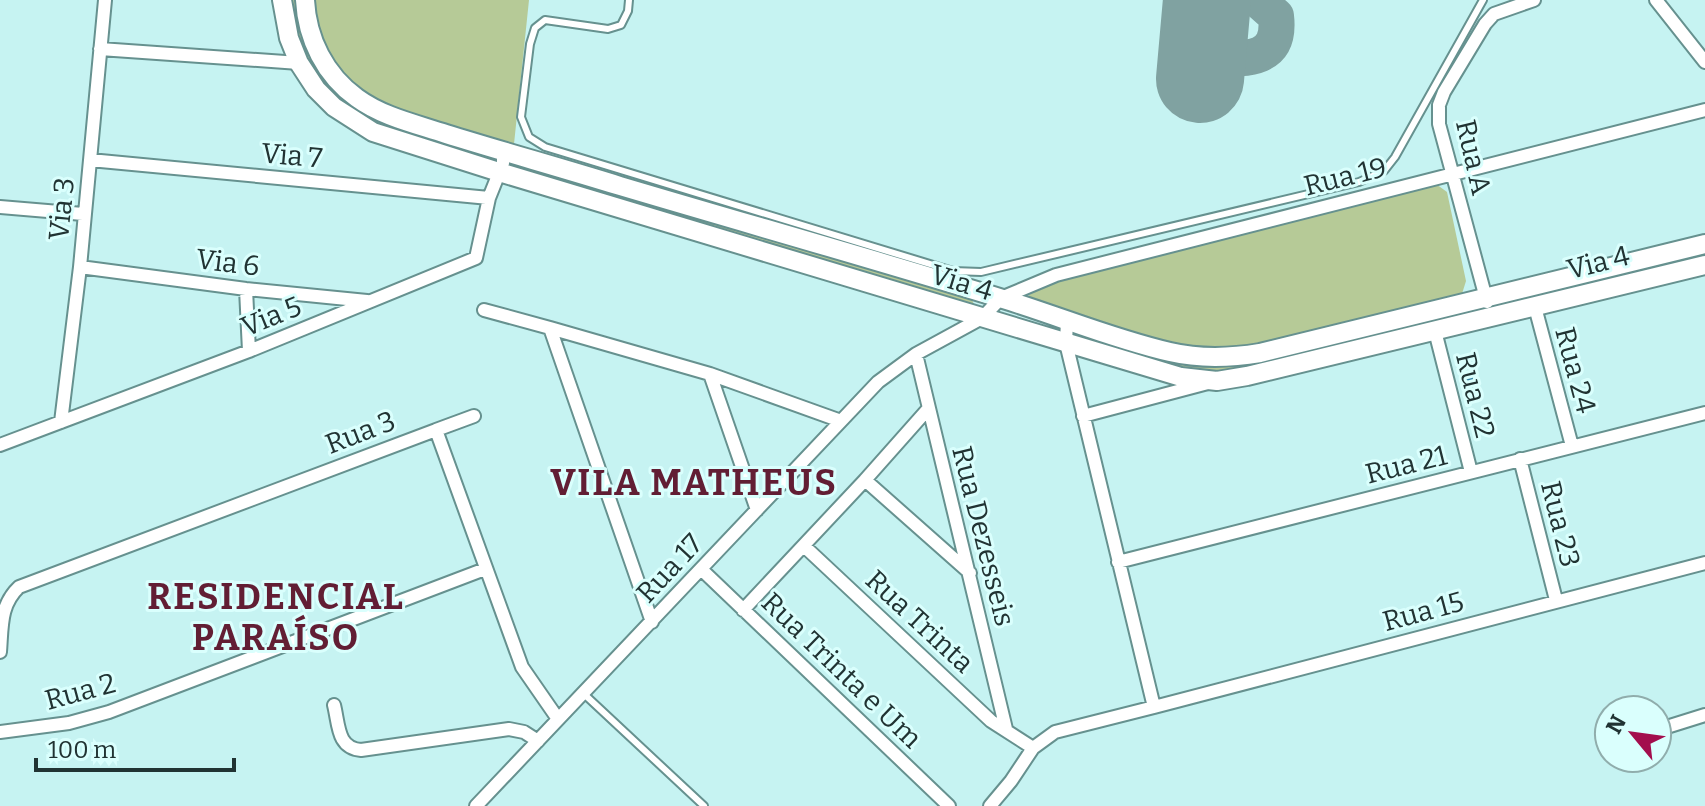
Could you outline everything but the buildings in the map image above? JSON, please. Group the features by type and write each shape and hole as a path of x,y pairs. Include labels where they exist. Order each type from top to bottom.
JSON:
{"street":[{"name":"Via 3","path":"61,422 80,267 105,0"},
{"name":"Via 4","path":"282,0 289,38 299,63 316,89 334,107 373,132 1181,377 1217,381 1247,376 1705,265"},
{"name":"Via 4","path":"305,0 308,25 316,48 340,83 379,111 503,151 1001,298 1172,353 1226,357 1260,353 1705,244"},
{"name":"Rua A","path":"1492,317 1451,174 1439,124 1439,105 1485,24 1494,14 1534,0"},
{"path":"1656,0 1705,62"},
{"path":"100,49 299,63"},
{"name":"Rua 19","path":"1001,298 1056,275 1705,110"},
{"name":"Via 5","path":"0,445 249,351 476,258 503,151"},
{"name":"Via 7","path":"90,160 489,198"},
{"path":"0,207 83,214"},
{"name":"Via 6","path":"80,267 246,289 370,301"},
{"path":"246,289 249,351"},
{"name":"Rua 17","path":"476,806 878,382 916,354 982,318 1001,298"},
{"name":"Rua 24","path":"1535,307 1572,446"},
{"path":"484,310 710,374 841,421"},
{"path":"1067,321 1066,343 1154,707"},
{"path":"550,328 652,622"},
{"name":"Rua 22","path":"1435,331 1471,472"},
{"name":"Rua Dezesseis","path":"916,354 1006,729"},
{"path":"710,374 757,510"},
{"path":"1083,416 1217,381"},
{"path":"743,610 928,409"},
{"name":"Rua 21","path":"1118,562 1705,413"},
{"path":"436,430 474,416"},
{"name":"Rua 3","path":"0,652 3,608 9,596 19,587 436,430 522,667 558,719"},
{"name":"Rua 23","path":"1520,459 1556,600"},
{"path":"865,480 970,573"},
{"name":"Rua Trinta","path":"804,546 991,721 1006,729"},
{"name":"Rua 15","path":"990,806 1033,748 1055,732 1705,563"},
{"name":"Rua 2","path":"0,732 69,723 109,712 485,569"},
{"name":"Rua Trinta e Um","path":"701,569 949,806"},
{"path":"334,705 344,744 349,749 361,750 509,729 524,732 538,741"},
{"path":"1673,725 1705,715"},
{"path":"1006,729 1033,748"}],"lane":[{"path":"629,0 628,11 621,25 608,29 545,20 535,28 530,44 521,117 529,137 545,147 953,271 981,272 1359,182 1384,171 1395,157 1483,0"},
{"path":"584,693 704,806"}],"green space":[{"path":"289,0 298,0 331,85 491,156 491,160 405,136 379,125 332,95 314,74 299,48"},
{"path":"312,0 529,0 514,144 413,115 364,92 345,77 331,59 319,31"},
{"path":"518,163 971,298 974,304 972,307 516,169"},
{"path":"1436,184 1447,192 1466,281 1461,297 1248,348 1219,349 1134,336 1024,301 1032,292 1064,278"},
{"path":"1705,249 1705,258 1496,308 1495,303"},
{"path":"1482,306 1484,312 1262,367 1211,373 1176,368 1084,340 1083,337 1085,335 1173,360"}],"taxiway":[{"path":"1202,58 1254,56 1272,44 1276,16 1258,0"}],"runway":[{"path":"1200,79 1207,0"}],"district":[{"name":"VILA MATHEUS","path":"694,482"},
{"name":"RESIDENCIAL PARAÍSO","path":"276,616"}]}
